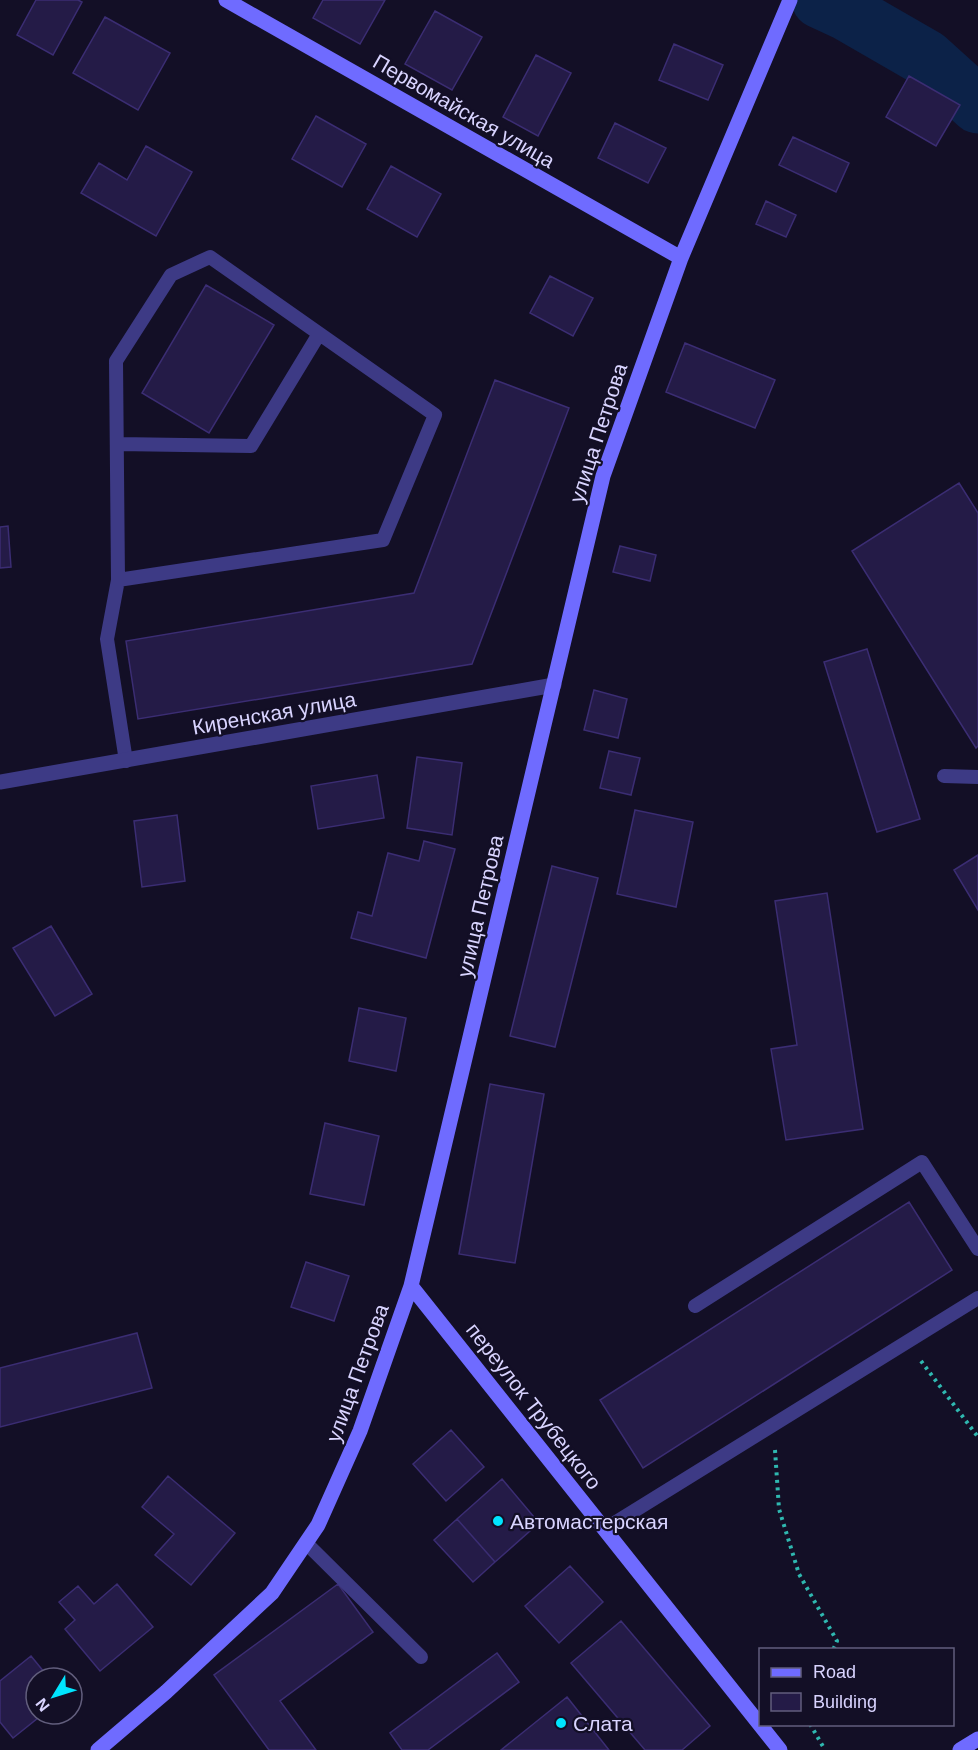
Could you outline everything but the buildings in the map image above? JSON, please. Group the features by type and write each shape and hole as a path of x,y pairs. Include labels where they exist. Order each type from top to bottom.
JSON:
{"street":[{"name":"Первомайская улица","path":"226,0 681,258"},
{"name":"улица Петрова","path":"98,1750 166,1692 272,1593 318,1525 360,1431 411,1286 603,476 681,258 790,0"},
{"name":"Киренская улица","path":"0,782 554,685"},
{"name":"переулок Трубецкого","path":"411,1286 759,1724"},
{"name":"переулок Трубецкого","path":"761,1726 780,1750"},
{"path":"960,1750 978,1739"}],"lane":[{"path":"118,580 383,540 435,415 210,257 171,275 116,361 118,580 107,639 126,761"},
{"path":"118,444 251,446 319,333"},
{"path":"944,776 978,777"},
{"path":"695,1306 922,1162 978,1249"},
{"path":"605,1530 978,1298"},
{"path":"306,1543 422,1657"}],"path":[{"path":"907,1342 978,1437"},
{"path":"772,1426 779,1509 799,1574 837,1641 834,1648"},
{"path":"811,1726 825,1750"}],"waterway":[{"path":"820,0 848,13 926,58 978,105"}],"place":[{"name":"Автомастерская","path":"498,1521"},
{"name":"Слата","path":"561,1723"}]}
